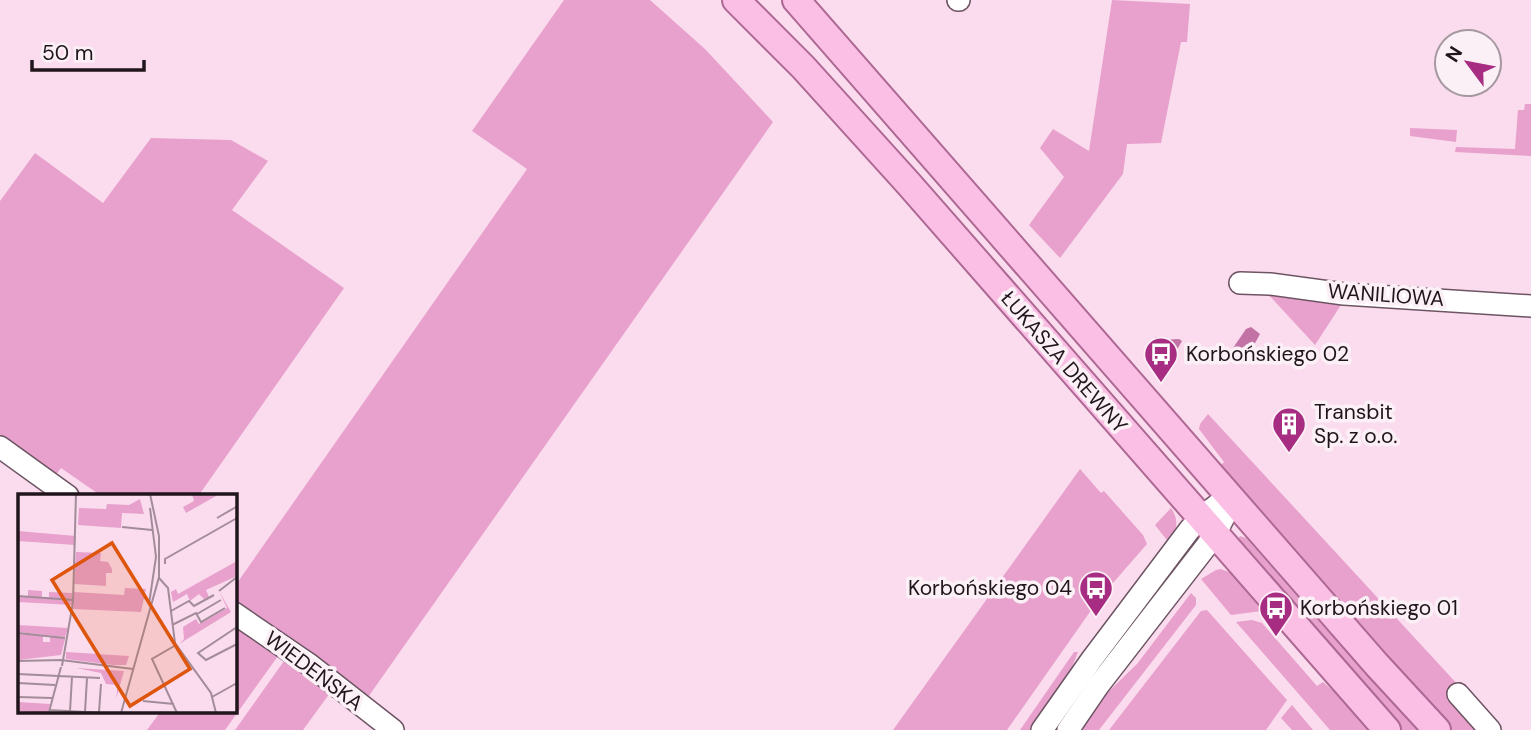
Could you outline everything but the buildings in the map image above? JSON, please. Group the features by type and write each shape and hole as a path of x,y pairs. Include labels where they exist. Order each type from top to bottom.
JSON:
{"main road":[{"name":"ŁUKASZA DREWNY","path":"736,0 803,67 890,163 1387,730"},
{"name":"ŁUKASZA DREWNY","path":"796,0 1437,730"}],"street":[{"name":"WANILIOWA","path":"1240,283 1296,284 1344,294 1531,306"},
{"path":"0,447 67,494"},
{"path":"1068,730 1230,495"},
{"path":"1042,730 1109,636 1208,526"},
{"name":"WIEDEŃSKA","path":"236,614 310,665 393,730"},
{"path":"1458,694 1490,730"}],"shaded area":[{"path":"564,0 650,0 705,49 773,122 366,700 236,607 236,585 527,169 472,131"},
{"path":"1112,0 1190,4 1187,42 1181,42 1161,143 1127,144 1123,174 1060,258 1029,225 1064,177 1040,148 1053,129 1089,151"},
{"path":"1525,104 1531,104 1531,156 1455,152 1456,147 1515,149 1518,110 1524,110"},
{"path":"1410,128 1457,130 1456,142 1410,136"},
{"path":"151,138 231,140 268,161 232,210 344,288 200,494 99,494 61,468 53,479 0,441 0,201 35,153 103,203"},
{"path":"1266,292 1336,304 1341,305 1315,345"},
{"path":"1251,327 1260,334 1254,345 1236,359 1231,358 1229,354 1246,329"},
{"path":"1156,337 1161,340 1182,341 1168,365 1150,344"},
{"path":"1208,414 1460,687 1482,730 1451,730 1220,466 1224,462 1199,429"},
{"path":"1080,469 1101,493 1104,491 1143,535 1147,544 1099,599 1007,730 893,730"},
{"path":"1171,508 1176,526 1170,544 1155,525"},
{"path":"1240,536 1246,538 1326,629 1381,679 1425,730 1399,730 1236,542"},
{"path":"1221,569 1239,576 1262,611 1231,615 1201,579"},
{"path":"1191,593 1196,598 1196,605 1099,730 1080,730 1105,695 1137,664"},
{"path":"1207,610 1287,700 1266,730 1109,730 1201,611"},
{"path":"1252,620 1262,623 1317,686 1323,682 1373,730 1330,730 1236,622"},
{"path":"236,627 278,656 225,730 147,730 160,712 236,712"},
{"path":"1074,652 1078,652 1069,675 1032,730 1020,730"},
{"path":"284,661 330,693 303,730 235,730"},
{"path":"1292,705 1313,730 1292,730 1281,718"}],"place":[{"name":"Korbońskiego 02","path":"1161,384"},
{"name":"Transbit Sp. z o.o.","path":"1289,454"},
{"name":"Korbońskiego 04","path":"1096,618"},
{"name":"Korbońskiego 01","path":"1276,638"}]}
